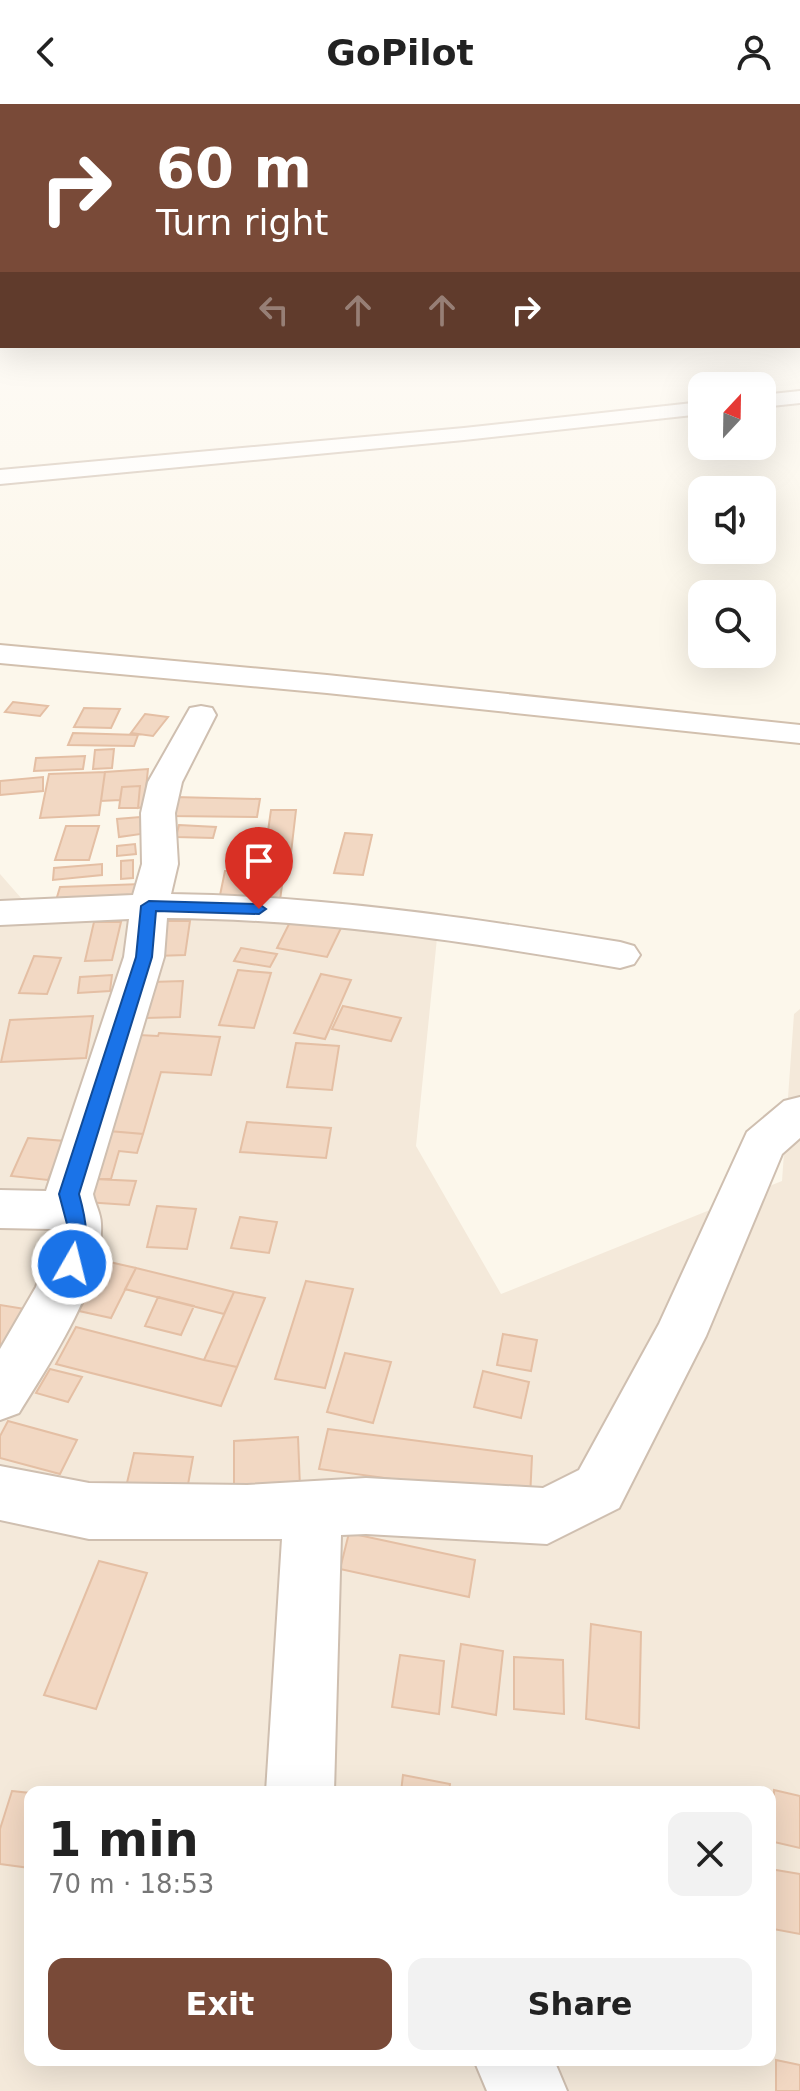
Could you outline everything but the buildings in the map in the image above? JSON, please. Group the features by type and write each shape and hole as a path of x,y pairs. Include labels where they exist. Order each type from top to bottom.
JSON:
{"street":[{"path":"0,477 650,414"},
{"path":"1,656 327,684 800,734"},
{"path":"0,1396 72,1264 77,1224 69,1194 144,957 149,906 160,864 158,813 165,782 201,715"},
{"path":"0,913 208,905 351,915 620,955"},
{"path":"0,1493 89,1511 247,1513 366,1506 547,1516 599,1489 680,1336 763,1144 800,1113"},
{"path":"0,1209 74,1211"},
{"path":"300,1786 313,1509"},
{"path":"515,2066 528,2091"}],"shaded area":[{"path":"0,874 36,915 233,909 437,938 416,1146 501,1294 782,1181 794,1014 800,1009 800,2091 0,2091"}],"route":[{"path":"72,1264 77,1224 69,1194 144,957 149,906 208,905 259,909"}]}
